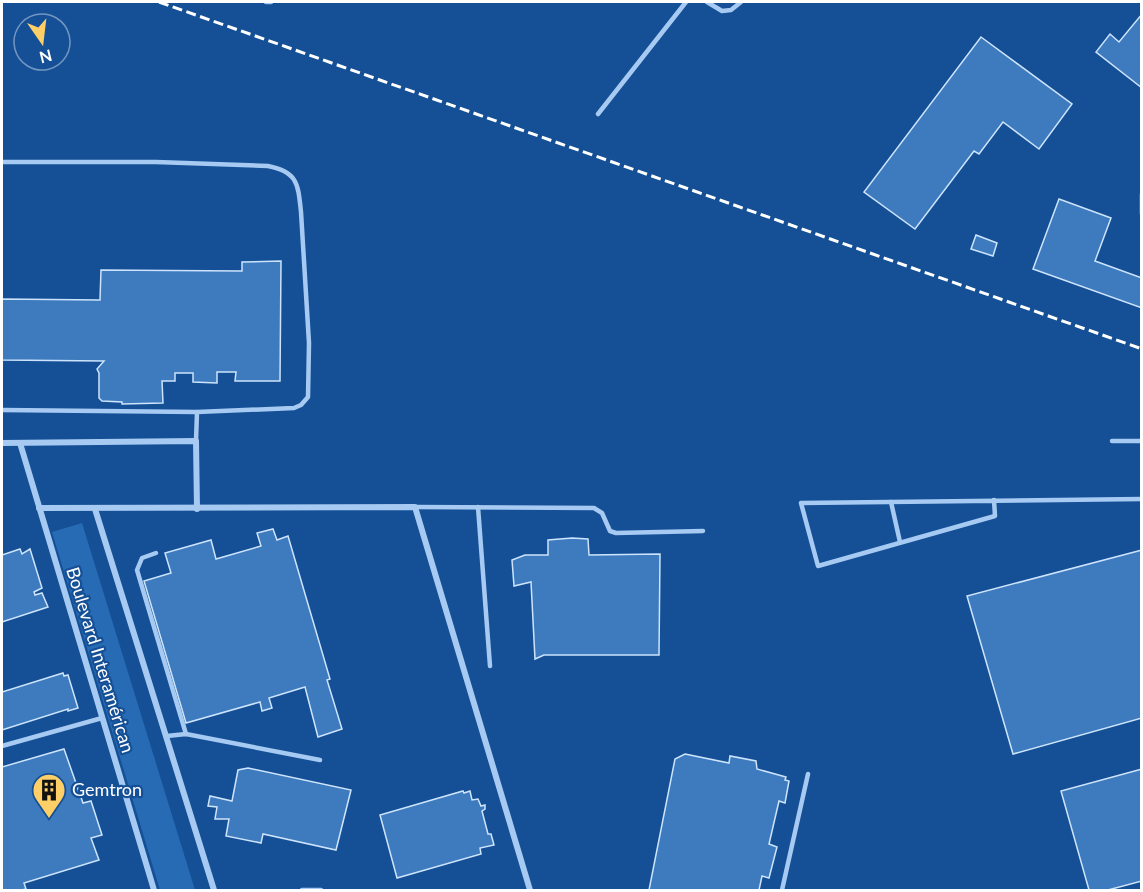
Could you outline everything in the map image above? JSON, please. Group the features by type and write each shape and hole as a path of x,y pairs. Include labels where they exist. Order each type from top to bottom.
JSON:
{"street":[{"path":"2,443 196,441 197,509"},
{"name":"Boulevard Interamérican","path":"20,443 154,891"},
{"path":"39,508 415,507 530,891"},
{"path":"95,509 214,891"}],"lane":[{"path":"266,2 271,2"},
{"path":"598,114 686,2"},
{"path":"707,2 722,11 731,10 741,2"},
{"path":"2,162 156,162 268,166 291,174 299,194 301,212 309,343 308,397 301,405 294,408 197,412 2,410"},
{"path":"1142,194 1142,214"},
{"path":"196,441 197,412"},
{"path":"1112,441 1142,441"},
{"path":"994,500 995,516 818,566 801,503 994,500 1142,499"},
{"path":"891,502 900,542"},
{"path":"415,507 594,508 602,513 610,531 616,533 703,531"},
{"path":"478,507 490,666"},
{"path":"156,553 142,558 136,570 186,734"},
{"path":"2,746 102,717"},
{"path":"166,736 186,734 320,760"},
{"path":"782,891 808,774"},
{"path":"302,891 321,891"}],"shaded area":[{"path":"82,523 195,890 160,890 52,532"}],"building":[{"path":"1142,14 1142,88 1096,52 1110,34 1119,42"},
{"path":"981,37 1072,104 1039,149 1003,122 979,154 974,151 915,229 864,192"},
{"path":"1059,199 1111,218 1095,261 1142,278 1142,308 1033,269"},
{"path":"976,235 997,243 993,256 971,249"},
{"path":"281,261 280,381 235,381 236,372 217,372 217,383 193,382 193,373 175,373 175,381 162,381 163,403 122,404 122,402 102,401 99,398 97,369 104,361 2,360 2,299 100,300 101,270 242,271 242,262"},
{"path":"273,529 277,540 288,536 330,679 327,680 342,729 318,737 305,687 269,698 272,708 262,711 260,702 186,723 144,581 171,573 165,553 211,540 216,559 261,546 257,533"},
{"path":"588,539 589,555 660,554 659,655 544,655 535,659 531,582 514,586 512,560 525,555 548,555 548,540"},
{"path":"20,549 22,554 30,549 42,588 34,592 35,595 42,593 48,607 2,622 2,555"},
{"path":"1142,550 1142,718 1013,754 967,596"},
{"path":"63,673 64,676 68,675 78,708 68,711 68,709 2,730 2,692"},
{"name":"Gemtron","path":"64,749 83,803 91,801 102,835 91,838 99,860 24,883 26,889 2,890 2,767"},
{"path":"685,754 729,763 730,756 756,761 757,769 786,777 785,780 789,781 785,803 779,801 769,844 777,847 769,878 762,876 759,890 649,890 675,759"},
{"path":"248,768 351,790 336,850 263,834 261,843 226,836 229,819 215,819 217,807 208,806 210,796 232,801 238,770"},
{"path":"1142,769 1142,881 1108,890 1089,890 1061,791"},
{"path":"463,791 464,793 470,791 472,800 478,799 481,806 485,805 482,811 488,834 491,834 494,845 480,848 481,854 397,878 380,815"}],"railway":[{"path":"159,2 1142,349"}],"place":[{"name":"Gemtron","path":"49,819"}]}
